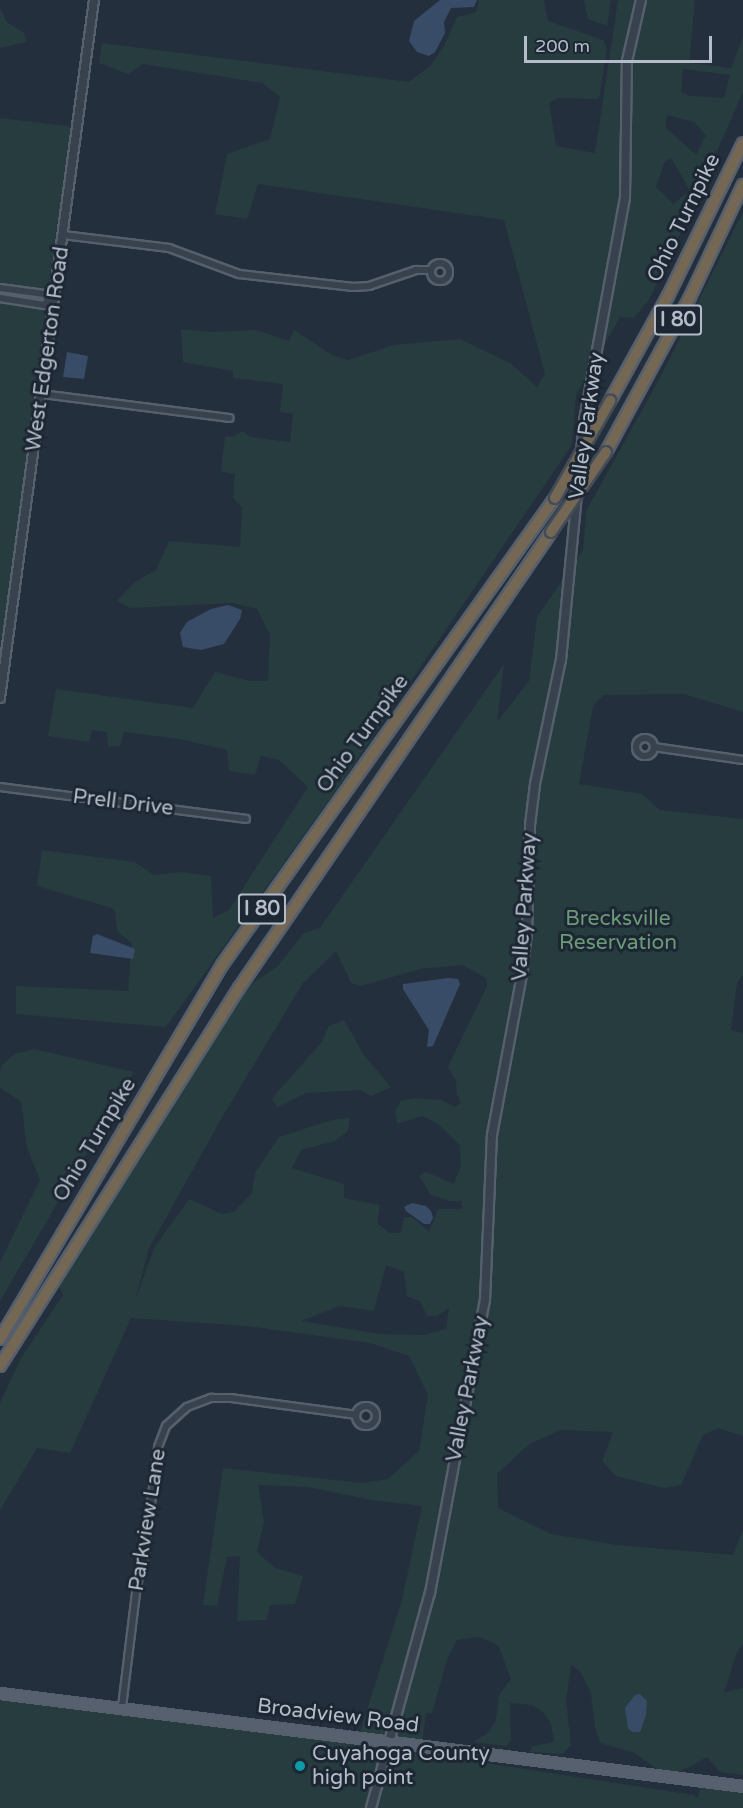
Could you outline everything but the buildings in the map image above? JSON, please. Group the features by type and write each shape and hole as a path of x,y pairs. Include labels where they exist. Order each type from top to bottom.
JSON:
{"highway":[{"name":"Ohio Turnpike","path":"0,1339 222,965 555,498 668,296 743,143"},
{"name":"Ohio Turnpike","path":"0,1366 239,988 606,452 690,297 743,185"}],"main road":[{"name":"Broadview Road","path":"0,1693 743,1786"}],"street":[{"name":"West Edgerton Road","path":"0,698 42,394 51,300 63,235 94,0"},
{"name":"Valley Parkway","path":"371,1808 430,1593 485,1300 492,1135 527,936 530,825 535,784 561,660 584,420 625,198 627,62 641,0"},
{"path":"63,235 169,248 239,274 353,287 369,286 416,270 431,270"},
{"path":"0,288 45,294 51,300 44,304 0,298"},
{"path":"42,394 229,418"},
{"path":"654,747 743,760"},
{"name":"Prell Drive","path":"0,787 246,819"},
{"name":"Parkview Lane","path":"122,1707 137,1585 145,1552 158,1447 166,1426 187,1407 211,1398 239,1399 356,1415"}],"green space":[{"path":"479,0 544,0 548,21 603,40 607,49 599,99 558,98 549,103 556,146 595,153 618,0 695,0 689,63 731,68 743,37 743,92 650,298 634,318 620,317 576,395 572,445 337,789 166,1027 16,1014 16,986 128,991 132,943 117,931 115,912 112,908 37,886 42,850 135,862 154,875 182,872 211,876 213,918 229,910 308,787 279,760 261,756 255,775 229,771 227,750 180,739 124,732 120,746 108,747 107,732 92,730 89,742 48,736 56,689 193,708 215,672 250,681 268,681 270,635 257,609 233,603 130,608 117,601 135,582 156,570 169,541 240,547 242,508 233,498 235,474 221,472 225,437 234,436 243,431 250,437 290,442 293,414 280,412 283,384 233,378 233,371 183,362 181,329 213,332 256,330 289,341 294,330 332,355 348,360 394,345 460,339 510,363 537,387 545,374 504,220 258,184 247,219 215,214 227,154 270,139 280,97 263,83 143,64 128,74 99,63 102,43 409,82 431,65 444,46 457,17 476,12","holes":["683,69 730,75 724,98 690,96 681,92","667,115 694,122 706,135 696,155 665,127","672,159 690,191 673,204 656,187 665,161"]},
{"path":"584,0 611,0 607,26 588,19"},
{"path":"0,8 7,22 24,33 26,42 0,48"},
{"path":"0,118 75,127 53,279 45,290 0,285"},
{"name":"Brecksville Reservation","path":"743,212 743,712 684,694 603,695 593,706 579,784 642,794 660,810 743,819 743,975 737,983 731,1030 743,1033 743,1436 718,1428 703,1435 681,1485 664,1488 616,1476 602,1461 613,1432 561,1430 529,1444 497,1474 498,1508 551,1534 617,1545 733,1555 743,1530 743,1644 737,1652 724,1692 743,1688 743,1775 720,1772 707,1757 679,1772 658,1770 635,1753 600,1743 595,1727 591,1693 580,1671 571,1665 566,1700 571,1745 562,1754 529,1752 533,1746 554,1742 551,1724 543,1712 532,1705 510,1703 511,1741 506,1746 473,1742 488,1733 496,1720 499,1695 511,1679 498,1645 479,1637 457,1640 447,1660 432,1713 426,1713 422,1746 480,1754 479,1762 694,1795 697,1799 701,1786 743,1792 743,1808 0,1808 0,1693 358,1738 402,1600 422,1506 371,1500 308,1487 258,1485 264,1522 257,1552 275,1568 303,1576 295,1604 270,1605 267,1620 237,1621 240,1556 227,1557 217,1606 203,1605 223,1468 362,1483 388,1479 419,1451 428,1395 409,1356 370,1343 247,1326 131,1318 70,1453 37,1448 0,1510 0,1403 21,1358 63,1295 59,1286 247,987 278,966 304,933 320,928 504,664 497,722 529,681 537,617 583,550 586,511 662,374","holes":["336,951 351,983 361,986 420,969 462,965 486,978 487,986 448,1067 456,1081 457,1094 461,1103 455,1107 441,1100 414,1098 401,1101 395,1111 397,1124 423,1116 438,1124 460,1145 461,1165 454,1184 426,1172 419,1176 431,1195 450,1201 462,1201 462,1209 438,1209 429,1232 412,1217 404,1217 401,1233 390,1233 377,1223 380,1205 344,1198 344,1184 292,1168 301,1150 335,1141 348,1131 350,1118 332,1120 279,1137 255,1173 252,1193 234,1212 222,1214 189,1199 154,1248 135,1301 149,1248 224,1114 303,983","386,1265 404,1272 407,1296 420,1301 427,1316 437,1316 449,1308 446,1329 424,1335 379,1334 301,1321 340,1306 374,1311"]},
{"path":"0,302 42,308 47,322 0,675"},
{"path":"344,1020 364,1055 391,1087 371,1096 361,1090 306,1093 277,1107 272,1098 321,1043 329,1026"},
{"path":"34,1049 134,1072 0,1301 0,1262 40,1180 27,1148 21,1101 0,1088 0,1072 2,1065 15,1054"}],"water":[{"path":"440,0 477,0 474,7 451,8 444,22 445,33 435,52 429,56 417,52 409,41 414,21"},
{"path":"67,352 88,356 84,379 63,377"},
{"path":"228,605 242,610 240,619 224,644 201,650 183,647 180,633 187,622 211,609"},
{"path":"97,934 135,949 133,959 90,953 93,936"},
{"path":"448,978 458,979 460,984 433,1046 427,1047 429,1030 403,989 403,984"},
{"path":"412,1203 426,1206 431,1211 433,1218 430,1224 424,1224 406,1211 404,1207"},
{"path":"640,1694 647,1701 646,1715 640,1732 632,1732 628,1728 625,1708 635,1695"}],"place":[{"name":"Cuyahoga County high point","path":"300,1766"}]}
